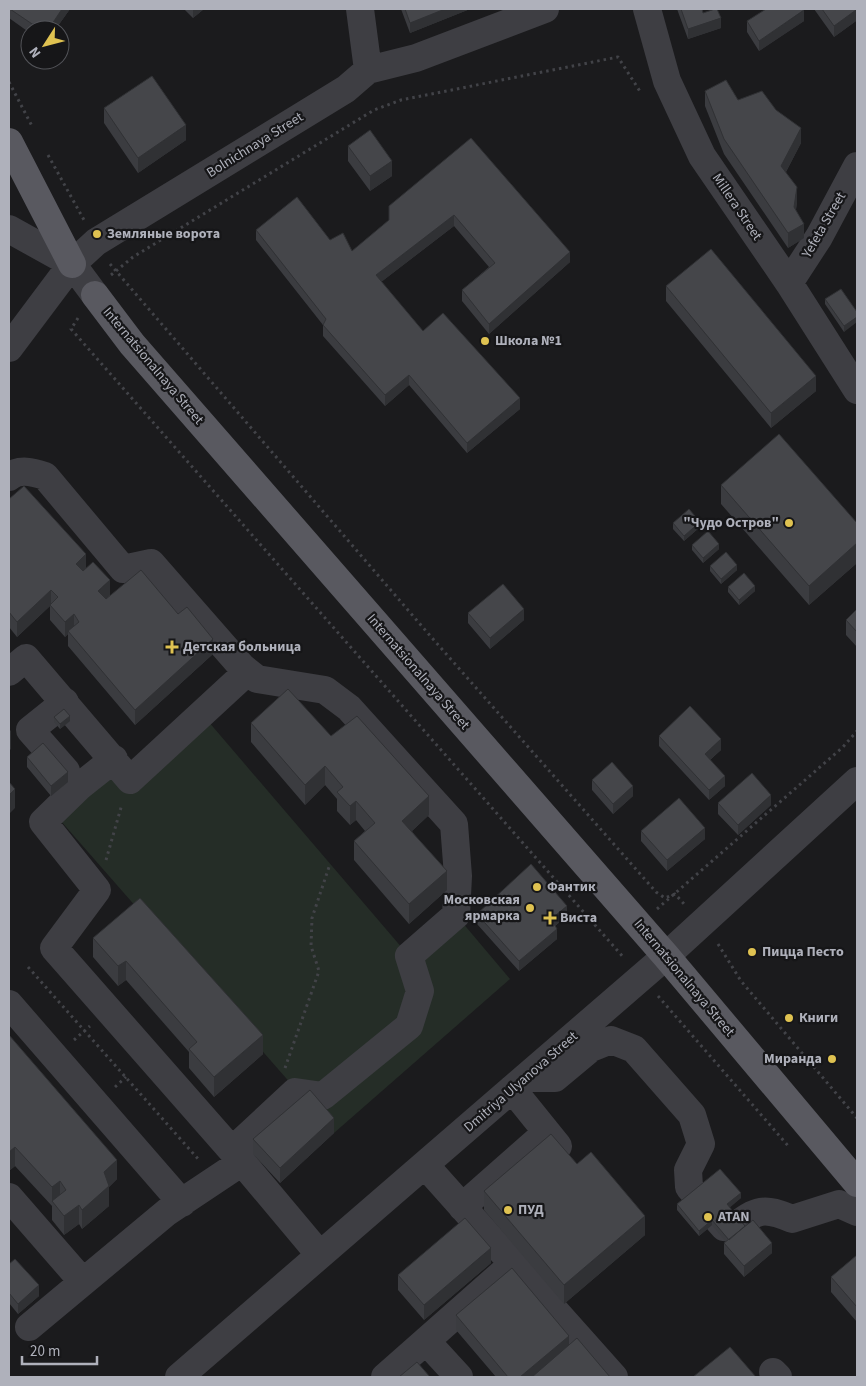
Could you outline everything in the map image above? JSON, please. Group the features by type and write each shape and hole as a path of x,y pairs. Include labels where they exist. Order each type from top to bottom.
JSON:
{"main road":[{"name":"Internatsionalnaya Street","path":"9,142 72,264"},
{"name":"Internatsionalnaya Street","path":"95,294 132,344 666,956 857,1183"}],"street":[{"path":"360,9 368,70"},
{"name":"Bolnichnaya Street","path":"9,348 72,264 96,242 346,89 368,70 416,58 545,9"},
{"name":"Millera Street","path":"646,9 667,81 702,156 789,283 857,390"},
{"name":"Yefeta Street","path":"789,283 819,237 857,166"},
{"path":"9,229 72,264"},
{"name":"Internatsionalnaya Street","path":"72,264 95,294"},
{"path":"9,477 14,473 30,472 45,476 123,569 151,562 256,679 325,690 349,708 454,824 458,876 456,915 409,956 420,991 409,1026 323,1096 295,1092 238,1145 242,1162"},
{"path":"9,672 26,658 114,758 130,780 248,672"},
{"path":"65,702 30,730 80,786"},
{"path":"114,758 80,786 43,822 97,890 54,948 242,1162 320,1255"},
{"name":"Dmitriya Ulyanova Street","path":"188,1375 320,1255 666,956 857,781"},
{"path":"639,979 622,1018 634,1049 692,1115 702,1144 688,1170 689,1187 724,1227 733,1228 752,1213 771,1210 792,1219 839,1204 857,1212"},
{"path":"9,1004 182,1203"},
{"path":"575,1165 546,1133 519,1084 555,1078 591,1048 612,1040 634,1049"},
{"path":"462,1206 546,1133"},
{"path":"29,1328 182,1203 242,1162"},
{"path":"425,1165 614,1377"},
{"path":"9,1198 83,1282"},
{"path":"385,1377 513,1264"},
{"path":"426,1341 459,1377"}],"path":[{"path":"618,57 402,100 374,110 133,257 114,271 95,294 71,329 639,979 795,1153"},
{"path":"9,82 36,134"},
{"path":"46,151 114,271 426,632 656,892 665,898 675,894"},
{"path":"613,947 843,747 857,731"},
{"path":"97,890 130,780"},
{"path":"295,1092 283,1075 319,970 311,946 312,918 329,868"},
{"path":"675,894 727,956 741,981 857,1118"},
{"path":"28,967 216,1180"},
{"path":"55,1057 108,1009"}],"shaded area":[{"path":"202,714 409,956 456,915 510,979 334,1133 53,812 114,759 129,780"}],"building":[{"path":"10,9 62,9 55,20 26,20"},
{"path":"405,9 445,9 410,23"},
{"path":"681,9 702,9 703,13 717,9 721,18 688,29"},
{"path":"766,9 804,10 759,41 747,21"},
{"path":"822,9 855,9 856,10 834,26"},
{"path":"152,76 186,125 138,158 104,108"},
{"path":"726,80 738,100 762,91 776,110 801,128 781,166 797,187 794,207 804,224 788,233 724,139 705,91"},
{"path":"370,130 392,161 370,176 348,146"},
{"path":"471,138 570,252 489,324 462,290 495,263 454,215 376,275 423,331 443,313 520,398 467,443 409,375 385,395 323,325 326,319 256,230 297,197 330,240 343,233 352,251 389,220 389,206"},
{"path":"711,249 816,376 771,413 666,286"},
{"path":"841,289 857,312 857,317 844,326 825,299"},
{"name":"\"Чудо Остров\"","path":"779,434 857,523 857,543 809,586 721,485"},
{"path":"24,486 86,554 76,564 83,571 93,562 110,580 98,591 106,599 141,570 178,614 187,607 213,639 135,710 68,631 79,622 74,614 65,622 50,605 58,597 51,590 17,622 9,612 9,499"},
{"path":"689,509 700,522 684,536 673,523"},
{"path":"708,531 719,544 703,558 692,545"},
{"path":"726,552 737,565 721,579 710,566"},
{"path":"744,573 755,586 739,600 728,587"},
{"path":"503,584 524,609 490,638 468,613"},
{"path":"857,609 857,632 846,620"},
{"path":"288,689 331,736 357,716 429,796 402,821 447,871 409,904 354,841 375,823 356,801 350,806 337,792 343,787 325,766 305,785 251,723"},
{"path":"690,706 721,739 705,754 725,776 709,790 659,736"},
{"path":"64,709 70,716 60,724 54,717"},
{"path":"43,743 68,772 51,786 27,757"},
{"path":"612,762 633,786 613,804 592,780"},
{"path":"752,773 771,795 738,825 718,803"},
{"path":"9,782 15,789 9,795"},
{"path":"679,798 705,828 667,860 641,831"},
{"path":"531,864 567,906 551,919 557,929 519,961 477,914"},
{"path":"140,898 263,1035 214,1077 189,1049 197,1042 126,961 118,966 93,938"},
{"path":"9,1035 117,1160 104,1172 109,1186 82,1210 79,1205 64,1216 52,1201 66,1190 60,1181 52,1187 15,1147 9,1152"},
{"path":"310,1090 334,1118 280,1168 253,1139"},
{"path":"551,1134 577,1164 591,1152 645,1216 564,1285 484,1191"},
{"name":"ATAN","path":"720,1169 741,1193 727,1204 745,1226 729,1240 712,1220 699,1231 677,1204"},
{"path":"465,1218 491,1248 424,1305 398,1275"},
{"path":"753,1220 772,1243 744,1266 724,1243"},
{"path":"857,1255 857,1307 831,1277"},
{"path":"15,1259 39,1285 18,1304 9,1293 9,1264"},
{"path":"512,1268 569,1336 520,1377 508,1377 456,1315"},
{"path":"577,1338 610,1377 532,1377"},
{"path":"730,1347 756,1377 693,1377"},
{"path":"417,1362 430,1377 399,1377"}],"place":[{"name":"Земляные ворота","path":"97,234"},
{"name":"Школа №1","path":"485,341"},
{"name":"\"Чудо Остров\"","path":"789,523"},
{"name":"Детская больница","path":"172,647"},
{"name":"Фантик","path":"537,887"},
{"name":"Московская ярмарка","path":"530,908"},
{"name":"Виста","path":"550,918"},
{"name":"Пицца Песто","path":"752,952"},
{"name":"Книги","path":"789,1018"},
{"name":"Миранда","path":"832,1059"},
{"name":"ПУД","path":"508,1210"},
{"name":"ATAN","path":"708,1217"}]}
